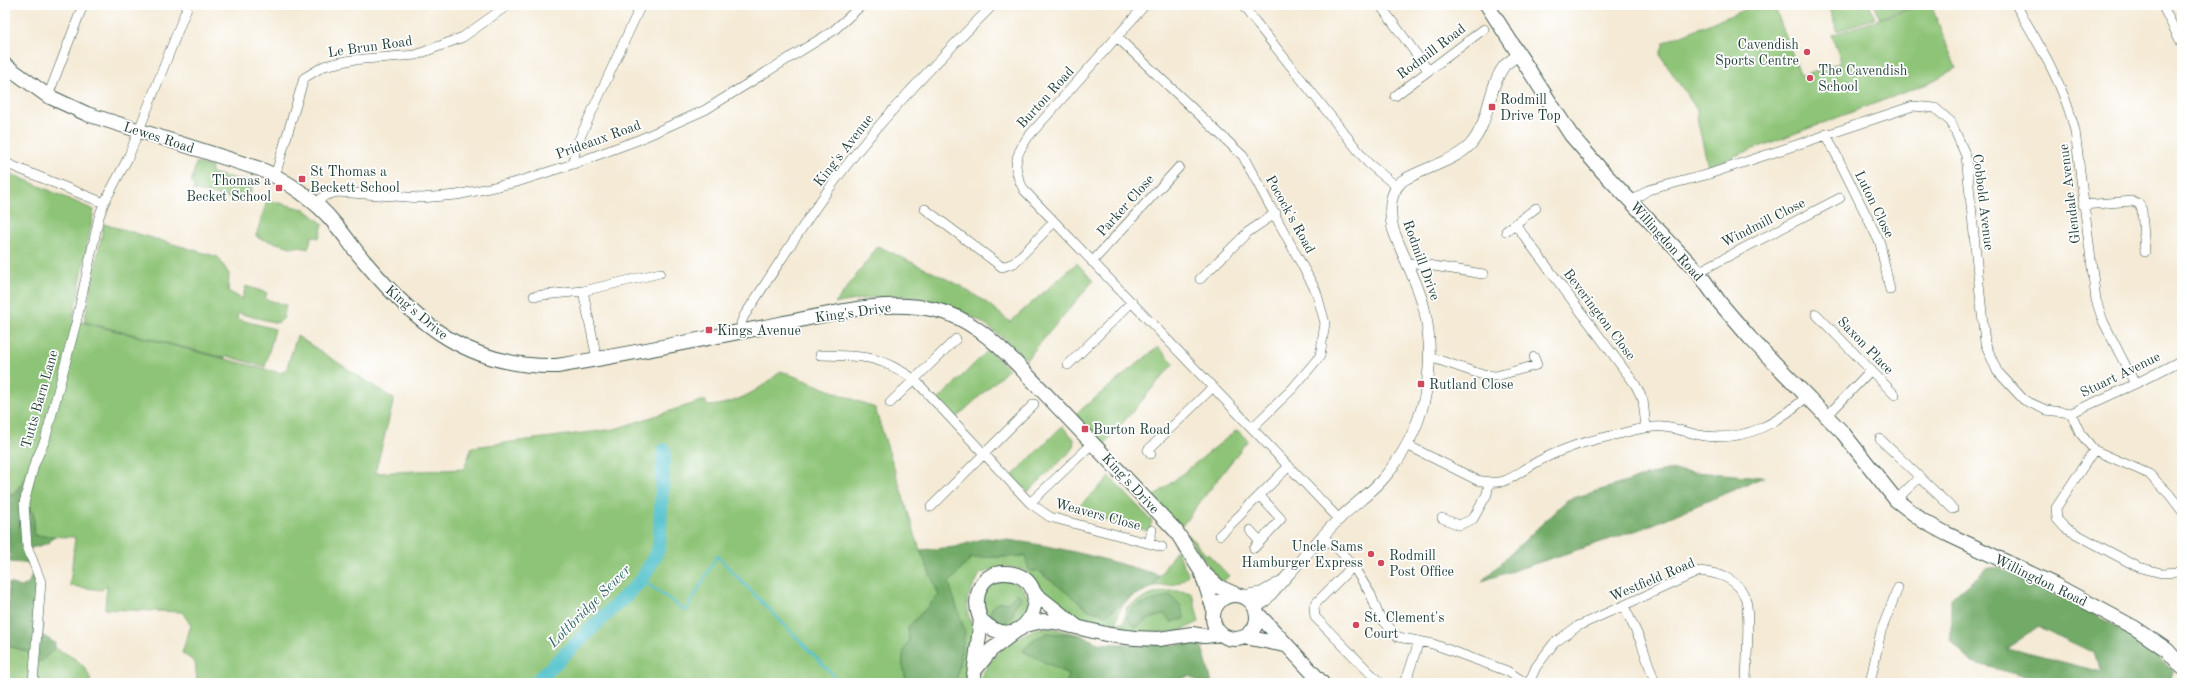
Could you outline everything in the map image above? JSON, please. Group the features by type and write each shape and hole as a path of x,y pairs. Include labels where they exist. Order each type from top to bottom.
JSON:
{"main road":[{"name":"Willingdon Road","path":"1487,5 1571,135 1698,272 1720,303 1750,338 1843,433 1896,500 1922,521 1940,531 2055,585 2135,628 2167,650 2182,667"},
{"name":"Lewes Road","path":"5,65 48,96 87,114 260,169 275,176 301,193 315,205"},
{"name":"King's Drive","path":"315,205 334,222 394,296 440,335 485,357 533,367 557,366 597,360 742,331 880,306 911,305 938,310 964,321 995,342 1176,531 1201,571 1214,612"},
{"name":"King's Drive","path":"1201,571 1219,587 1240,596"},
{"path":"1079,628 1034,593 1029,584 1017,576 1002,573 992,576 984,582 977,596 977,611 981,620 988,627 997,631 1007,632 1043,621 1110,635 1135,638 1159,639 1192,634 1205,636 1220,634"},
{"path":"974,676 991,650 1021,628 1034,610 1034,593"},
{"path":"1192,634 1214,612 1225,597 1240,596 1248,600 1286,645 1322,683"},
{"path":"1245,637 1256,625 1256,611"},
{"path":"1214,612 1216,628 1220,634 1233,640 1245,637 1254,637 1286,645"},
{"path":"974,676 981,620"}],"street":[{"path":"48,96 83,5"},
{"name":"Tutts Barn Lane","path":"33,683 41,582 27,546 24,510 25,499 34,465 45,440 76,322 104,203 128,158 140,131 188,5"},
{"name":"Le Brun Road","path":"275,176 304,78 324,66 351,60 416,56 463,37 508,5"},
{"path":"573,164 576,146 641,5"},
{"name":"Prideaux Road","path":"315,205 329,193 337,192 421,198 457,195 516,182 573,164 638,140 705,110 834,31 862,5"},
{"name":"King's Avenue","path":"742,331 741,323 744,316 826,193 870,135 956,42 993,5"},
{"name":"Burton Road","path":"1145,5 1118,38 1028,137 1017,156 1016,168 1021,184 1054,222 1339,519"},
{"path":"1242,5 1368,163 1396,186 1411,175 1460,153 1469,146 1482,126 1495,86 1504,67 1518,55"},
{"path":"1380,5 1428,70"},
{"name":"Glendale Avenue","path":"2016,5 2049,62 2069,106 2076,131 2083,205 2096,300 2103,321 2135,384"},
{"path":"2162,5 2182,44"},
{"name":"Rodmill Road","path":"1395,96 1484,29"},
{"name":"Pocock's Road","path":"1118,38 1243,156 1276,214 1316,291 1325,323 1320,356 1293,388 1252,428"},
{"name":"Cobbold Avenue","path":"1632,201 1648,190 1706,175 1913,106 1935,108 1951,122 1966,156 1985,344 1997,371 2024,400 2046,410 2071,413"},
{"name":"Luton Close","path":"1826,134 1880,243 1890,290"},
{"path":"5,163 104,203"},
{"name":"Parker Close","path":"1092,262 1179,167"},
{"name":"Rodmill Drive","path":"1256,611 1339,519 1381,482 1395,465 1407,445 1423,409 1429,383 1429,337 1423,306 1399,248 1390,219 1392,196 1396,186"},
{"name":"Windmill Close","path":"1698,272 1840,198"},
{"path":"2083,205 2133,201 2139,204 2142,210 2145,252"},
{"path":"1506,231 1536,208"},
{"path":"924,209 978,251 1002,267 1014,263 1054,222"},
{"path":"1200,279 1248,232 1276,214"},
{"name":"Beverington Close","path":"1514,224 1631,379 1643,400 1646,428"},
{"path":"1407,265 1422,264 1483,274"},
{"path":"534,296 583,291 660,273"},
{"path":"583,291 597,360"},
{"path":"1068,365 1132,302"},
{"name":"Saxon Place","path":"1816,314 1895,395"},
{"path":"890,403 956,339"},
{"name":"Weavers Close","path":"820,355 866,356 894,365 914,379 1030,503 1050,517 1162,547"},
{"path":"1430,357 1483,375 1496,376 1537,365 1534,356"},
{"name":"Stuart Avenue","path":"2071,413 2135,384 2182,360"},
{"path":"1827,416 1871,370"},
{"path":"1151,454 1148,450 1213,387"},
{"path":"1407,445 1477,480 1490,483 1510,480 1547,456 1572,446 1646,428 1663,427 1717,437 1738,434 1772,424 1782,418 1806,396"},
{"path":"931,506 1034,404"},
{"path":"2071,413 2080,434 2094,450 2149,474 2169,494 2182,511"},
{"path":"1880,439 1919,478 1954,509"},
{"name":"Weavers Close","path":"1030,503 1093,443"},
{"path":"2094,450 2056,508 2057,519 2065,528 2138,567 2161,573 2182,572"},
{"path":"1220,535 1289,466"},
{"path":"1896,500 1919,478"},
{"path":"1442,518 1458,525 1473,519 1488,494 1490,483"},
{"path":"1250,530 1257,544 1283,518 1260,496"},
{"path":"1150,543 1152,530"},
{"path":"1323,537 1353,566 1368,589 1379,616 1385,625 1398,637 1433,644 1507,671 1528,683"},
{"path":"1353,566 1317,602 1314,607 1314,617 1380,683"},
{"name":"Westfield Road","path":"1528,683 1536,667 1554,643 1578,626 1700,571 1718,573 1732,581 1745,597 1747,623 1746,683"},
{"name":"Rodmill Drive","path":"1240,596 1261,593 1285,579"},
{"path":"1870,683 1881,631 1898,588"},
{"path":"1624,606 1641,642 1655,683"},
{"path":"1403,683 1408,675 1420,641"}],"green space":[{"name":"The Cavendish School","path":"1757,5 1774,5 1801,77 1841,62 1832,35 1922,5 1931,5 1956,68 1927,84 1708,166 1698,123 1697,110 1660,55 1664,42"},
{"path":"1828,5 1870,5 1875,18 1837,31"},
{"path":"1875,5 1913,5 1914,6 1879,18"},
{"path":"196,163 212,167 211,173 253,183 249,199 241,197 240,200 193,190 194,184 191,183"},
{"path":"5,171 94,210 73,320 280,373 286,370 297,336 394,399 375,473 464,469 472,447 615,429 701,401 706,401 707,406 727,403 756,390 781,371 875,408 920,550 939,595 908,627 909,641 902,662 907,683 194,683 197,681 195,662 182,653 191,625 182,612 105,609 107,585 102,590 70,586 75,537 34,536 34,514 24,503 33,466 13,495 5,492"},
{"path":"267,200 303,208 323,224 319,238 312,236 308,249 296,246 295,248 258,238 259,236 256,236"},
{"path":"104,224 218,257 229,274 228,291 242,299 246,286 267,293 265,299 286,305 283,319 277,323 238,313 237,319 275,329 265,367 227,356 225,358 84,322"},
{"path":"878,246 959,285 987,303 1010,322 1077,263 1093,281 1026,360 1004,339 983,323 961,311 939,302 916,298 891,297 865,299 835,304"},
{"path":"1158,347 1174,363 1103,446 1073,416"},
{"path":"988,350 1009,369 956,418 938,400"},
{"path":"1062,426 1074,439 1073,449 1028,492 1012,476"},
{"path":"1237,430 1248,440 1181,527 1152,498"},
{"path":"34,465 24,503 34,514 34,536 54,536 49,543 28,549 35,564 10,562 5,492 14,495"},
{"path":"1666,470 1764,477 1644,528 1482,581 1567,500"},
{"path":"1110,477 1152,521 1149,531 1074,511"},
{"path":"1187,533 1206,555 1208,554 1229,576 1221,583 1186,535"},
{"path":"985,538 1051,547 1159,575 1153,587 1126,599 1106,615 1089,610 1039,571 1029,571 1025,556 971,558 949,583 965,632 956,683 907,683 904,672 903,656 909,641 908,627 939,595 920,550 955,547"},
{"path":"1176,550 1188,574 1178,583 1154,586"},
{"path":"1026,556 1047,579 1056,583 1089,610 1106,615 1138,592 1141,591 1129,599 1121,607 1116,623 1124,623 1127,607 1143,598 1166,591 1182,591 1192,593 1199,622 1180,631 1143,634 1094,625 1074,617 1055,603 1024,570 1005,566 980,574 967,599 968,614 975,634 965,683 956,683 949,583 971,558"},
{"path":"1998,567 2090,612 2113,625 2155,654 2174,672 2166,683 2050,683 1971,662 1951,641 1951,598 1988,568","holes":["2039,627 2094,653 2102,672 2007,648"]},
{"path":"32,575 36,587 42,635 55,643 55,648 41,662 26,651 5,645 5,609 8,608 9,583 21,587 28,584"},
{"path":"1003,580 1013,582 1024,590 1030,607 1013,628 986,621 981,598 992,585","holes":["1003,602 1015,605 1014,613 1010,619 995,621 991,616 991,609"]},
{"path":"1017,593 1023,598 1015,605 1010,619 1001,624 995,621 990,613 994,605 998,602 1007,603"},
{"path":"1170,595 1180,604 1185,619 1171,622 1164,614 1145,621 1136,628 1126,618 1133,607"},
{"path":"1040,628 1051,628 1081,635 1047,633 1023,651 1068,674 1067,683 979,683 987,666 1007,645 1033,630"},
{"path":"1047,633 1081,635 1098,643 1175,645 1201,643 1212,683 1201,683 1189,676 1170,683 1067,683 1068,674 1023,651 1034,639"},
{"path":"5,645 26,651 41,662 55,648 78,661 86,670 91,683 5,683"}],"waterway":[{"name":"Lottbridge Sewer","path":"535,683 642,580 659,548 664,450"},
{"path":"642,580 686,611 717,556 841,683"}],"place":[{"name":"Cavendish Sports Centre","path":"1807,52"},
{"name":"The Cavendish School","path":"1810,78"},
{"name":"Rodmill Drive Top","path":"1492,107"},
{"name":"St Thomas a Beckett School","path":"302,179"},
{"name":"Thomas a Becket School","path":"279,188"},
{"name":"Kings Avenue","path":"709,330"},
{"name":"Rutland Close","path":"1421,384"},
{"name":"Burton Road","path":"1085,429"},
{"name":"Uncle Sams Hamburger Express","path":"1371,554"},
{"name":"Rodmill Post Office","path":"1381,563"},
{"name":"St. Clement's Court","path":"1356,625"}]}
